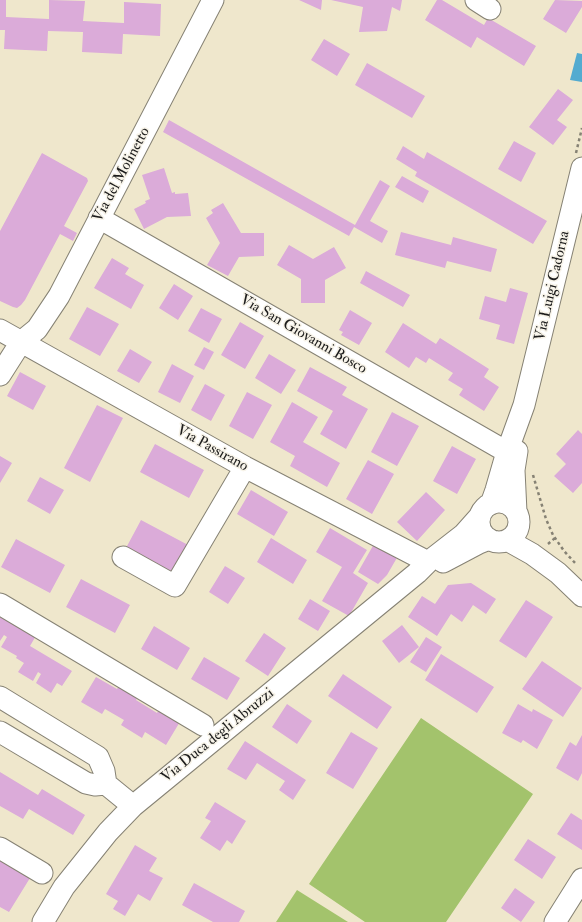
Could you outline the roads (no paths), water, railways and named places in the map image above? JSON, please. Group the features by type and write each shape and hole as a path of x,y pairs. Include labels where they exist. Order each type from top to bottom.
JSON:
{"street":[{"name":"Via del Molinetto","path":"0,375 21,342 37,329 59,296 213,0"},
{"name":"Via Luigi Cadorna","path":"517,517 514,470 524,405 582,168"},
{"name":"Via San Giovanni Bosco","path":"99,218 507,452"},
{"name":"Via Passirano","path":"0,330 423,567"},
{"name":"Via Luigi Cadorna","path":"485,510 496,490 507,452 524,405"},
{"path":"123,557 175,586 245,467"},
{"path":"558,573 532,554 484,535 479,523 485,510 502,502 513,507 517,517 534,544 558,573 582,596"},
{"name":"Via Duca degli Abruzzi","path":"43,922 64,887 108,832 133,806 464,534 485,510"},
{"path":"498,540 516,532 517,517"},
{"name":"Via Duca degli Abruzzi","path":"423,567 456,556 479,543 498,540"},
{"path":"0,604 203,725"},
{"path":"2,702 98,757 104,771 106,784 133,806"},
{"path":"0,732 86,783 95,785 106,784"},
{"path":"0,848 42,873"},
{"path":"555,922 582,879"}],"water":[{"path":"577,53 582,54 582,82 570,80"}]}
